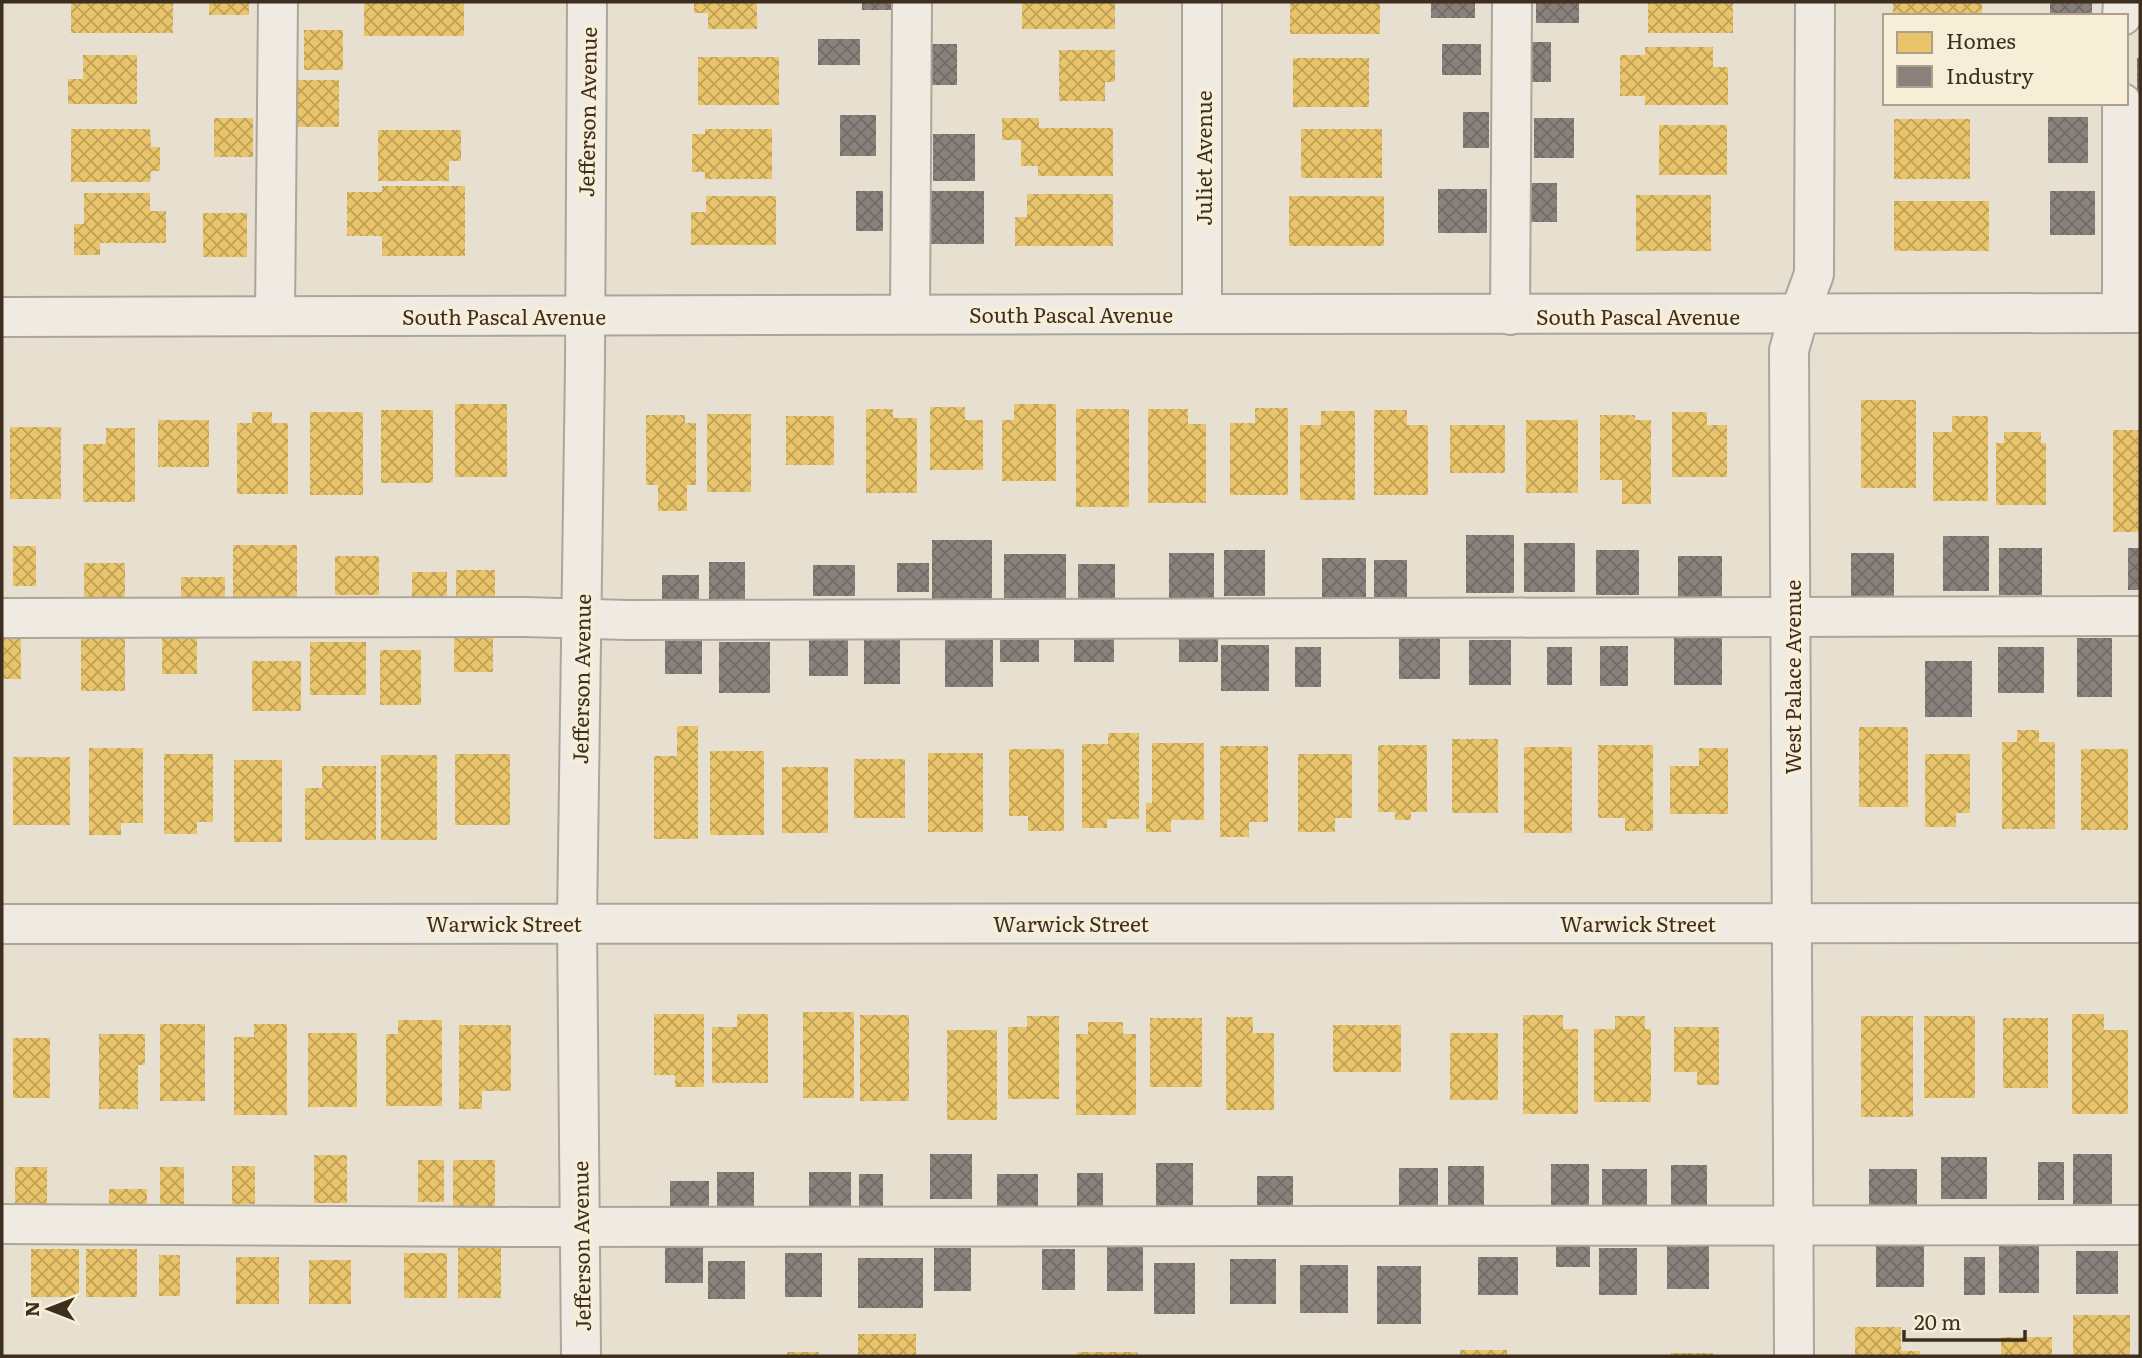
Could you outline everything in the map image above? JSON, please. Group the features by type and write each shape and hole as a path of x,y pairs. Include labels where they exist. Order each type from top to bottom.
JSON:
{"street":[{"path":"275,314 278,2"},
{"name":"Jefferson Avenue","path":"581,1356 577,922 587,2"},
{"path":"910,313 912,2"},
{"name":"Juliet Avenue","path":"1202,2 1202,313"},
{"path":"1510,315 1512,2"},
{"name":"West Palace Avenue","path":"1794,1356 1789,350 1814,274 1815,2"},
{"path":"2122,105 2131,313"},
{"name":"South Pascal Avenue","path":"2,317 275,314 2131,313"},
{"path":"2,618 525,617 581,620 2140,616"},
{"name":"Warwick Street","path":"2,923 2140,923"},
{"path":"2,1224 579,1227 2140,1225"}],"building: Homes":[{"path":"71,2 173,2 173,33 71,33"},
{"path":"209,2 249,2 249,15 209,15"},
{"path":"364,2 464,2 464,36 364,36"},
{"path":"694,2 757,2 757,29 708,29 708,13 694,13"},
{"path":"1022,2 1115,2 1115,29 1022,29"},
{"path":"1290,2 1380,2 1380,34 1290,34"},
{"path":"1648,2 1733,2 1733,33 1648,33"},
{"path":"1893,2 1982,2 1982,14 1893,14"},
{"path":"304,30 343,30 343,70 304,70"},
{"path":"1645,47 1713,47 1713,67 1728,67 1728,105 1645,105 1645,96 1620,96 1620,55 1645,55"},
{"path":"1059,50 1115,50 1115,82 1105,82 1105,101 1059,101"},
{"path":"83,55 137,55 137,104 68,104 68,79 83,79"},
{"path":"698,57 779,57 779,105 698,105"},
{"path":"1293,58 1369,58 1369,107 1293,107"},
{"path":"293,80 339,80 339,127 293,127"},
{"path":"214,118 253,118 253,157 214,157"},
{"path":"1002,118 1039,118 1039,128 1113,128 1113,176 1038,176 1038,166 1021,166 1021,140 1002,140"},
{"path":"1894,119 1970,119 1970,179 1894,179"},
{"path":"1659,125 1727,125 1727,175 1659,175"},
{"path":"71,129 150,129 151,147 160,147 160,171 151,171 150,182 71,182"},
{"path":"705,129 772,129 772,179 705,179 705,172 692,172 692,134 705,134"},
{"path":"1301,129 1382,129 1382,178 1301,178"},
{"path":"378,130 461,130 461,161 449,161 449,181 378,181"},
{"path":"382,186 465,186 465,256 382,256 382,236 347,236 347,192 382,192"},
{"path":"84,193 150,193 150,211 166,211 166,243 100,243 100,255 74,255 74,224 84,224"},
{"path":"1027,194 1113,194 1113,246 1015,246 1015,217 1027,217"},
{"path":"1636,195 1711,195 1711,251 1636,251"},
{"path":"706,196 776,196 776,245 691,245 691,212 706,212"},
{"path":"1289,196 1384,196 1384,246 1289,246"},
{"path":"1894,201 1989,201 1989,251 1894,251"},
{"path":"203,213 247,213 247,257 203,257"},
{"path":"1861,400 1916,400 1916,488 1861,488"},
{"path":"455,404 507,404 507,477 455,477"},
{"path":"1014,404 1056,404 1056,481 1002,481 1002,420 1014,420"},
{"path":"930,407 965,407 965,420 983,420 983,470 930,470"},
{"path":"1255,408 1288,408 1288,495 1230,495 1230,423 1255,423"},
{"path":"866,409 893,409 893,418 917,418 917,493 866,493"},
{"path":"1076,409 1129,409 1129,507 1076,507"},
{"path":"1148,409 1188,409 1188,424 1206,424 1206,503 1148,503"},
{"path":"381,410 433,410 433,483 381,483"},
{"path":"1374,410 1407,410 1407,425 1428,425 1428,495 1374,495"},
{"path":"1321,411 1355,411 1355,500 1300,500 1300,425 1321,425"},
{"path":"252,412 272,412 272,423 288,423 288,494 237,494 237,423 252,423"},
{"path":"310,412 363,412 363,495 310,495"},
{"path":"1672,412 1707,412 1707,425 1727,425 1727,477 1672,477"},
{"path":"707,414 751,414 751,492 707,492"},
{"path":"646,415 685,415 685,423 696,423 696,485 687,485 687,511 658,511 658,485 646,485"},
{"path":"1600,415 1635,415 1635,420 1651,420 1651,504 1622,504 1622,480 1600,480"},
{"path":"786,416 834,416 834,465 786,465"},
{"path":"1952,416 1988,416 1988,501 1933,501 1933,432 1952,432"},
{"path":"158,420 209,420 209,467 158,467"},
{"path":"1526,420 1578,420 1578,493 1526,493"},
{"path":"1450,425 1505,425 1505,473 1450,473"},
{"path":"10,427 61,427 61,499 10,499"},
{"path":"106,428 135,428 135,502 83,502 83,444 106,444"},
{"path":"2113,430 2140,430 2140,532 2113,532"},
{"path":"2004,432 2041,432 2041,443 2046,443 2046,505 1996,505 1996,443 2004,443"},
{"path":"233,545 297,545 297,601 233,601"},
{"path":"13,546 36,546 36,586 13,586"},
{"path":"335,556 379,556 379,595 335,595"},
{"path":"84,563 125,563 125,604 84,604"},
{"path":"456,570 495,570 495,603 456,603"},
{"path":"412,572 447,572 447,602 412,602"},
{"path":"181,577 225,577 225,604 181,604"},
{"path":"2,632 21,632 21,679 2,679"},
{"path":"81,632 125,632 125,691 81,691"},
{"path":"454,632 493,632 493,672 454,672"},
{"path":"162,636 197,636 197,674 162,674"},
{"path":"310,642 366,642 366,695 310,695"},
{"path":"380,650 421,650 421,705 380,705"},
{"path":"252,661 301,661 301,711 252,711"},
{"path":"677,726 698,726 698,839 654,839 654,756 677,756"},
{"path":"1859,727 1908,727 1908,807 1859,807"},
{"path":"2017,730 2039,730 2039,742 2055,742 2055,829 2002,829 2002,742 2017,742"},
{"path":"1108,733 1139,733 1139,819 1107,819 1107,828 1082,828 1082,744 1108,744"},
{"path":"1452,739 1498,739 1498,813 1452,813"},
{"path":"1152,743 1204,743 1204,820 1171,820 1171,832 1146,832 1146,803 1152,803"},
{"path":"1378,745 1427,745 1427,812 1411,812 1411,820 1395,820 1395,812 1378,812"},
{"path":"1598,745 1653,745 1653,831 1625,831 1625,818 1598,818"},
{"path":"1220,746 1268,746 1268,822 1249,822 1249,837 1220,837"},
{"path":"1524,747 1572,747 1572,833 1524,833"},
{"path":"89,748 143,748 143,823 121,823 121,835 89,835"},
{"path":"1699,748 1728,748 1728,814 1670,814 1670,766 1699,766"},
{"path":"1009,749 1064,749 1064,831 1028,831 1028,816 1009,816"},
{"path":"2081,749 2128,749 2128,830 2081,830"},
{"path":"710,751 764,751 764,835 710,835"},
{"path":"928,753 983,753 983,832 928,832"},
{"path":"164,754 213,754 213,822 197,822 197,834 164,834"},
{"path":"455,754 510,754 510,825 455,825"},
{"path":"1298,754 1352,754 1352,818 1335,818 1335,832 1298,832"},
{"path":"1925,754 1970,754 1970,813 1956,813 1956,827 1925,827"},
{"path":"381,755 437,755 437,840 381,840"},
{"path":"13,757 70,757 70,825 13,825"},
{"path":"854,759 905,759 905,818 854,818"},
{"path":"234,760 282,760 282,842 234,842"},
{"path":"322,766 376,766 376,840 305,840 305,788 322,788"},
{"path":"782,767 828,767 828,833 782,833"},
{"path":"803,1012 854,1012 854,1098 803,1098"},
{"path":"654,1014 704,1014 704,1087 675,1087 675,1075 654,1075"},
{"path":"737,1014 768,1014 768,1083 712,1083 712,1027 737,1027"},
{"path":"2072,1014 2104,1014 2104,1030 2128,1030 2128,1114 2072,1114"},
{"path":"860,1015 909,1015 909,1101 860,1101"},
{"path":"1523,1015 1563,1015 1563,1029 1578,1029 1578,1114 1523,1114"},
{"path":"1027,1016 1059,1016 1059,1099 1008,1099 1008,1027 1027,1027"},
{"path":"1615,1016 1645,1016 1645,1029 1651,1029 1651,1102 1594,1102 1594,1029 1615,1029"},
{"path":"1861,1016 1913,1016 1913,1117 1861,1117"},
{"path":"1924,1016 1975,1016 1975,1098 1924,1098"},
{"path":"1226,1017 1253,1017 1253,1033 1274,1033 1274,1110 1226,1110"},
{"path":"1150,1018 1202,1018 1202,1087 1150,1087"},
{"path":"2003,1018 2048,1018 2048,1088 2003,1088"},
{"path":"398,1020 442,1020 442,1106 386,1106 386,1034 398,1034"},
{"path":"1088,1022 1123,1022 1123,1034 1136,1034 1136,1115 1076,1115 1076,1034 1088,1034"},
{"path":"160,1024 205,1024 205,1101 160,1101"},
{"path":"254,1024 287,1024 287,1115 234,1115 234,1037 254,1037"},
{"path":"459,1025 511,1025 511,1091 482,1091 482,1109 459,1109"},
{"path":"1333,1025 1401,1025 1401,1072 1333,1072"},
{"path":"1674,1027 1719,1027 1719,1085 1697,1085 1697,1072 1674,1072"},
{"path":"947,1030 997,1030 997,1120 947,1120"},
{"path":"308,1033 357,1033 357,1107 308,1107"},
{"path":"1450,1033 1498,1033 1498,1100 1450,1100"},
{"path":"99,1034 145,1034 145,1065 138,1065 138,1109 99,1109"},
{"path":"13,1038 50,1038 50,1098 13,1098"},
{"path":"314,1155 347,1155 347,1203 314,1203"},
{"path":"418,1160 444,1160 444,1202 418,1202"},
{"path":"453,1160 495,1160 495,1212 453,1212"},
{"path":"232,1166 255,1166 255,1204 232,1204"},
{"path":"15,1167 47,1167 47,1208 15,1208"},
{"path":"160,1167 184,1167 184,1204 160,1204"},
{"path":"109,1189 147,1189 147,1213 109,1213"},
{"path":"458,1247 501,1247 501,1298 458,1298"},
{"path":"31,1249 79,1249 79,1297 31,1297"},
{"path":"86,1249 137,1249 137,1297 86,1297"},
{"path":"404,1253 447,1253 447,1298 404,1298"},
{"path":"159,1255 180,1255 180,1296 159,1296"},
{"path":"236,1257 279,1257 279,1304 236,1304"},
{"path":"309,1260 351,1260 351,1304 309,1304"},
{"path":"2073,1315 2130,1315 2130,1356 2073,1356"},
{"path":"1855,1327 1901,1327 1901,1351 1920,1351 1920,1356 1855,1356"},
{"path":"858,1334 916,1334 916,1356 858,1356"},
{"path":"2001,1337 2052,1337 2052,1356 2001,1356"},
{"path":"1460,1350 1507,1350 1507,1356 1460,1356"},
{"path":"787,1352 819,1352 819,1356 787,1356"},
{"path":"1077,1352 1138,1352 1138,1356 1077,1356"},
{"path":"1671,1353 1713,1353 1713,1356 1671,1356"}],"building: Industry":[{"path":"862,2 891,2 891,10 862,10"},
{"path":"1431,2 1475,2 1475,18 1431,18"},
{"path":"1536,2 1579,2 1579,23 1536,23"},
{"path":"2050,2 2092,2 2092,14 2050,14"},
{"path":"818,39 860,39 860,65 818,65"},
{"path":"1526,42 1551,42 1551,82 1526,82"},
{"path":"922,44 957,44 957,85 922,85"},
{"path":"1442,44 1481,44 1481,75 1442,75"},
{"path":"2137,58 2140,58 2140,111 2137,111"},
{"path":"1463,112 1489,112 1489,148 1463,148"},
{"path":"840,115 876,115 876,156 840,156"},
{"path":"2048,117 2088,117 2088,163 2048,163"},
{"path":"1534,118 1574,118 1574,158 1534,158"},
{"path":"933,134 975,134 975,181 933,181"},
{"path":"1527,183 1557,183 1557,222 1527,222"},
{"path":"1438,189 1487,189 1487,233 1438,233"},
{"path":"856,191 883,191 883,231 856,231"},
{"path":"922,191 984,191 984,244 922,244"},
{"path":"2050,191 2095,191 2095,235 2050,235"},
{"path":"1466,535 1514,535 1514,593 1466,593"},
{"path":"1943,536 1989,536 1989,591 1943,591"},
{"path":"932,540 992,540 992,603 932,603"},
{"path":"1524,543 1575,543 1575,592 1524,592"},
{"path":"1999,548 2042,548 2042,595 1999,595"},
{"path":"2128,548 2140,548 2140,590 2128,590"},
{"path":"1224,550 1265,550 1265,596 1224,596"},
{"path":"1596,550 1639,550 1639,595 1596,595"},
{"path":"1169,553 1214,553 1214,604 1169,604"},
{"path":"1851,553 1894,553 1894,607 1851,607"},
{"path":"1004,554 1066,554 1066,605 1004,605"},
{"path":"1678,556 1722,556 1722,602 1678,602"},
{"path":"1322,558 1366,558 1366,600 1322,600"},
{"path":"1374,560 1407,560 1407,599 1374,599"},
{"path":"709,562 745,562 745,599 709,599"},
{"path":"897,563 929,563 929,592 897,592"},
{"path":"1078,564 1115,564 1115,603 1078,603"},
{"path":"813,565 855,565 855,596 813,596"},
{"path":"662,575 699,575 699,601 662,601"},
{"path":"1074,632 1114,632 1114,662 1074,662"},
{"path":"665,633 702,633 702,674 665,674"},
{"path":"1399,634 1440,634 1440,679 1399,679"},
{"path":"1000,635 1039,635 1039,662 1000,662"},
{"path":"1179,636 1218,636 1218,662 1179,662"},
{"path":"809,637 848,637 848,676 809,676"},
{"path":"945,637 993,637 993,687 945,687"},
{"path":"1674,637 1722,637 1722,685 1674,685"},
{"path":"2077,638 2112,638 2112,697 2077,697"},
{"path":"864,639 900,639 900,684 864,684"},
{"path":"1469,640 1511,640 1511,685 1469,685"},
{"path":"719,642 770,642 770,693 719,693"},
{"path":"1221,645 1269,645 1269,691 1221,691"},
{"path":"1600,646 1628,646 1628,686 1600,686"},
{"path":"1295,647 1321,647 1321,687 1295,687"},
{"path":"1547,647 1572,647 1572,685 1547,685"},
{"path":"1998,647 2044,647 2044,693 1998,693"},
{"path":"1925,661 1972,661 1972,717 1925,717"},
{"path":"930,1154 972,1154 972,1199 930,1199"},
{"path":"2073,1154 2112,1154 2112,1206 2073,1206"},
{"path":"1941,1157 1987,1157 1987,1199 1941,1199"},
{"path":"2038,1162 2064,1162 2064,1200 2038,1200"},
{"path":"1156,1163 1193,1163 1193,1212 1156,1212"},
{"path":"1551,1164 1589,1164 1589,1211 1551,1211"},
{"path":"1671,1165 1707,1165 1707,1206 1671,1206"},
{"path":"1448,1166 1484,1166 1484,1207 1448,1207"},
{"path":"1399,1168 1438,1168 1438,1208 1399,1208"},
{"path":"1602,1169 1647,1169 1647,1207 1602,1207"},
{"path":"1869,1169 1917,1169 1917,1214 1869,1214"},
{"path":"717,1172 754,1172 754,1215 717,1215"},
{"path":"809,1172 851,1172 851,1213 809,1213"},
{"path":"1077,1173 1103,1173 1103,1211 1077,1211"},
{"path":"859,1174 883,1174 883,1214 859,1214"},
{"path":"997,1174 1038,1174 1038,1212 997,1212"},
{"path":"1257,1176 1293,1176 1293,1212 1257,1212"},
{"path":"670,1181 709,1181 709,1210 670,1210"},
{"path":"1876,1243 1924,1243 1924,1287 1876,1287"},
{"path":"1556,1244 1590,1244 1590,1267 1556,1267"},
{"path":"1999,1244 2039,1244 2039,1293 1999,1293"},
{"path":"1667,1245 1709,1245 1709,1289 1667,1289"},
{"path":"665,1246 703,1246 703,1283 665,1283"},
{"path":"1107,1247 1143,1247 1143,1291 1107,1291"},
{"path":"934,1248 971,1248 971,1291 934,1291"},
{"path":"1599,1248 1637,1248 1637,1295 1599,1295"},
{"path":"1042,1249 1075,1249 1075,1290 1042,1290"},
{"path":"2076,1251 2118,1251 2118,1294 2076,1294"},
{"path":"785,1253 822,1253 822,1297 785,1297"},
{"path":"1478,1257 1518,1257 1518,1295 1478,1295"},
{"path":"1964,1257 1985,1257 1985,1295 1964,1295"},
{"path":"858,1258 923,1258 923,1308 858,1308"},
{"path":"1230,1259 1276,1259 1276,1304 1230,1304"},
{"path":"708,1261 745,1261 745,1299 708,1299"},
{"path":"1154,1263 1195,1263 1195,1314 1154,1314"},
{"path":"1300,1265 1348,1265 1348,1313 1300,1313"},
{"path":"1377,1266 1421,1266 1421,1324 1377,1324"}]}
